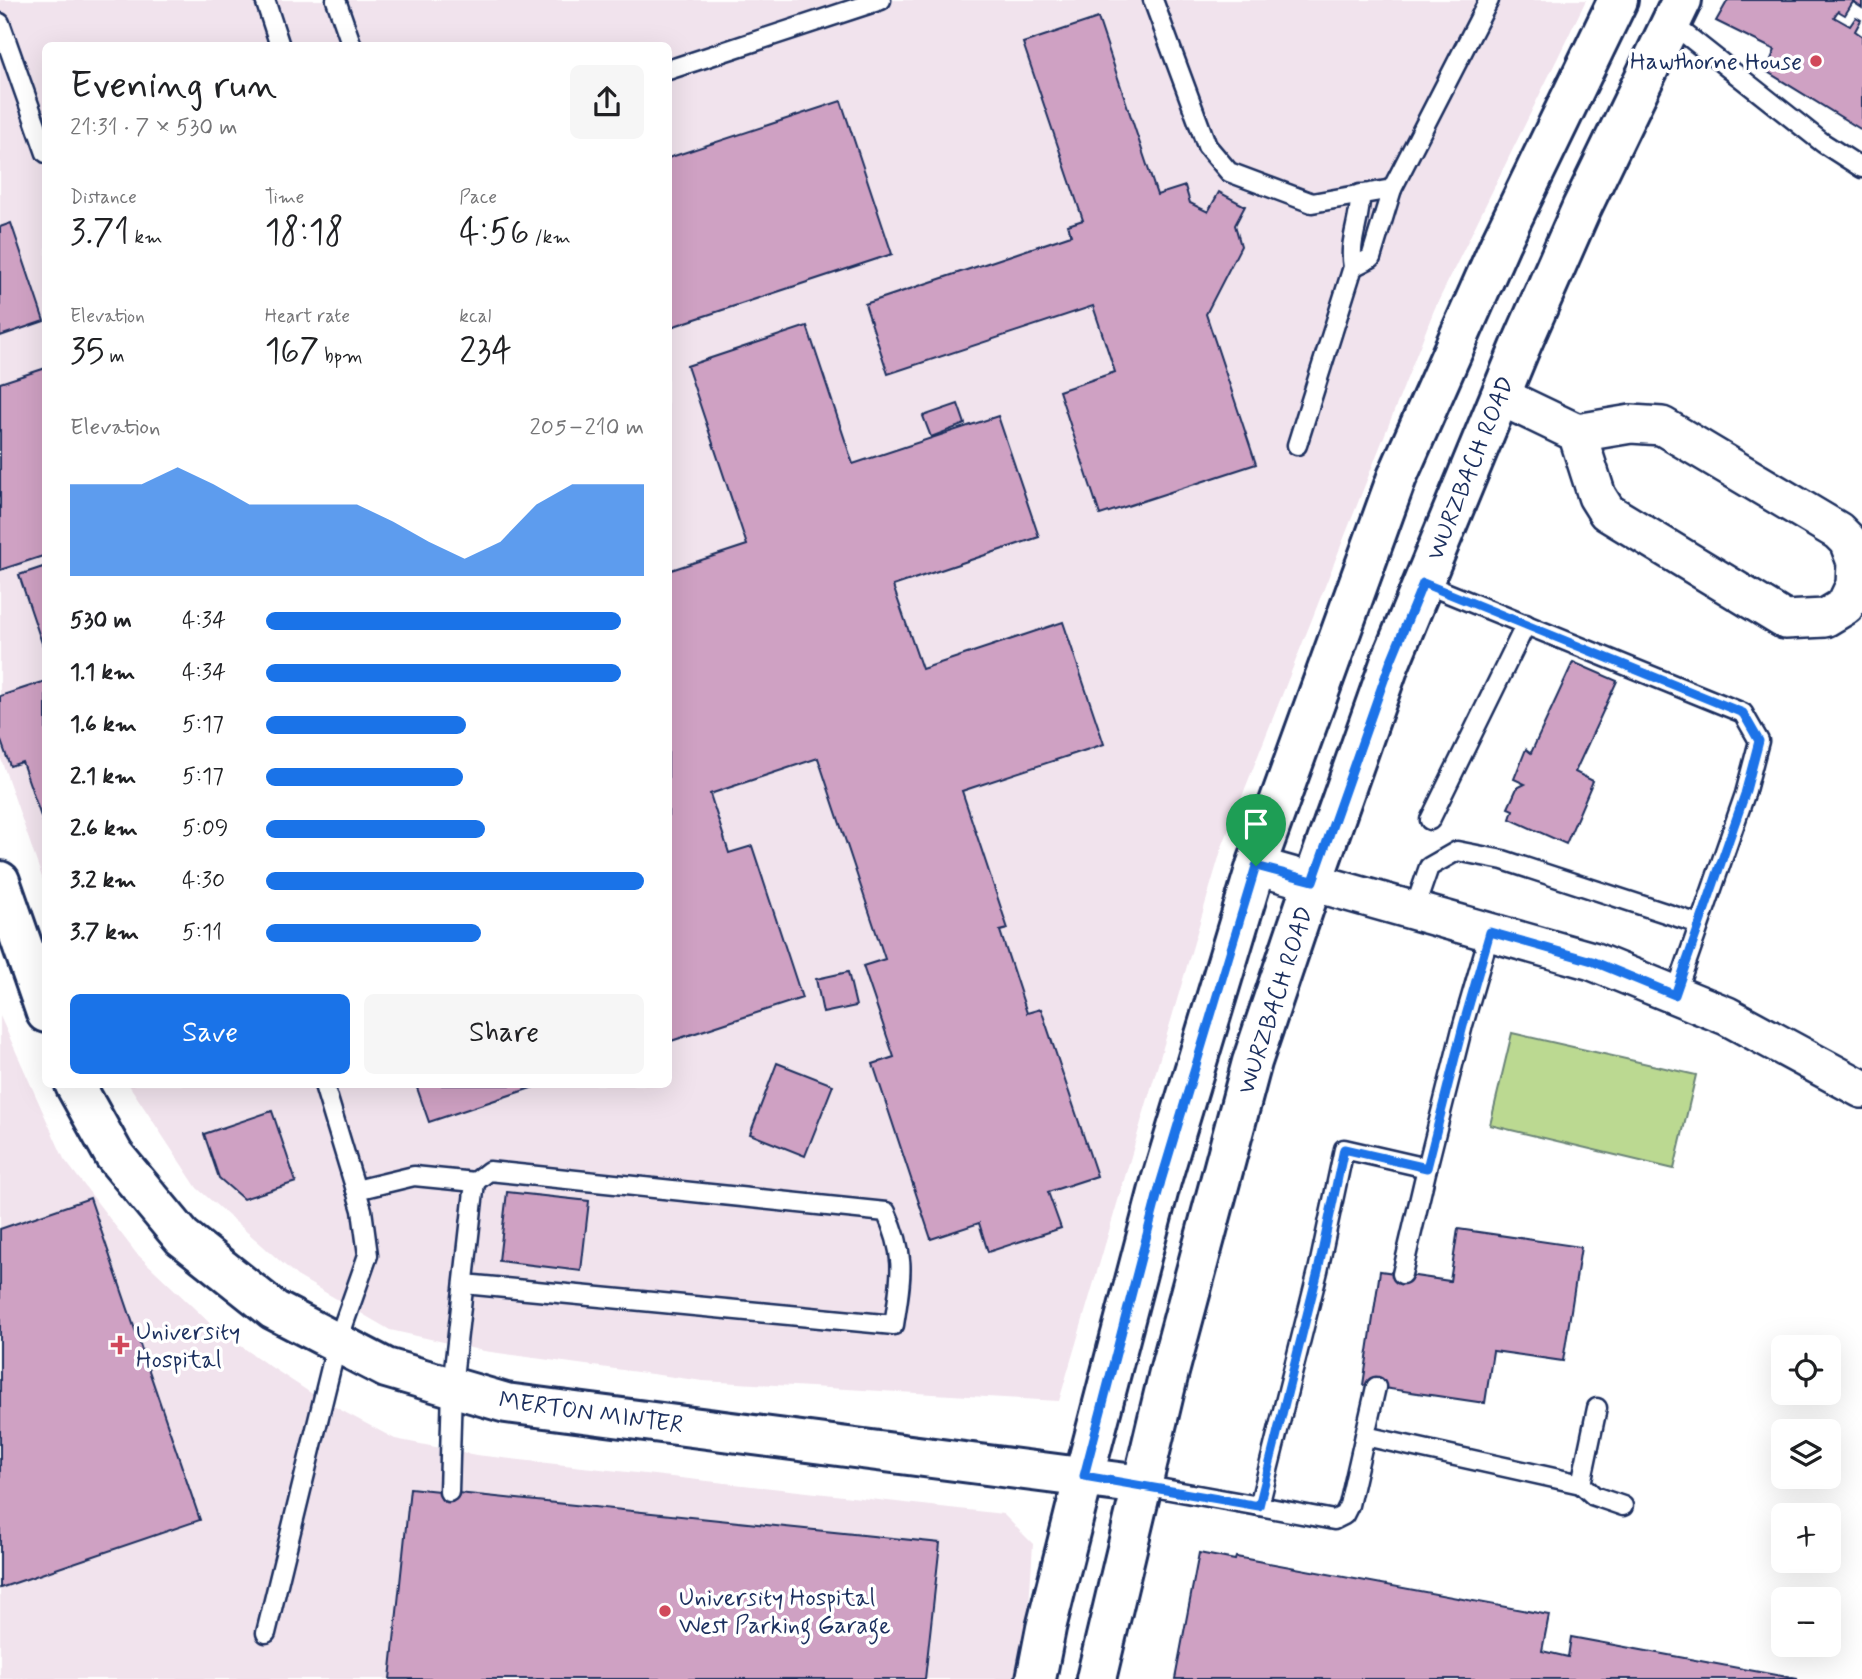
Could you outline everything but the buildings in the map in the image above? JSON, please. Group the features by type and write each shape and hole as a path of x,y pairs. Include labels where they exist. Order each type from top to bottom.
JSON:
{"main road":[{"path":"1036,1679 1084,1476 1161,1181 1256,866 1397,477 1500,244 1618,0"},
{"name":"WURZBACH ROAD","path":"1096,1679 1169,1372 1252,1062 1313,881 1390,663 1500,396 1581,207 1676,11"},
{"path":"0,881 42,1002"},
{"name":"MERTON MINTER","path":"77,1088 114,1155 182,1237 274,1310 386,1368 506,1403 1142,1485"}],"street":[{"path":"1500,396 1577,433 1631,424 1662,426 1838,531 1847,541 1856,562 1855,585 1845,606 1825,618 1785,620 1606,512 1597,496 1577,433"},
{"path":"1256,866 1592,961 1727,1016 1862,1089"}],"lane":[{"path":"265,0 279,42"},
{"path":"336,0 351,42"},
{"path":"672,68 881,0"},
{"path":"1153,0 1207,146 1229,172 1312,202 1392,189"},
{"path":"1353,267 1371,258 1392,189 1489,0"},
{"path":"1676,11 1823,143 1862,168"},
{"path":"0,23 42,142"},
{"path":"1297,445 1353,267 1350,251 1360,213 1360,194"},
{"path":"1423,583 1743,713 1759,741 1745,794 1675,995"},
{"path":"1430,820 1526,624"},
{"path":"1414,910 1429,867 1457,851 1503,860 1699,924"},
{"path":"1402,1274 1463,1026 1490,932"},
{"path":"266,1633 337,1343 368,1255 362,1210 325,1088"},
{"path":"1259,1506 1318,1271 1344,1149 1427,1168"},
{"path":"356,1189 414,1176 475,1182 489,1171 886,1212 898,1236 902,1269 894,1325 464,1284"},
{"path":"450,1492 452,1387 475,1182"},
{"path":"1142,1485 1334,1520 1344,1515 1349,1505 1376,1387"},
{"path":"1581,1484 1597,1408"},
{"path":"1365,1436 1581,1484 1594,1496 1623,1506"}],"shaded area":[{"path":"0,0 1586,0 1434,310 1222,847 1059,1401 703,1381 484,1351 390,1330 297,1276 197,1188 131,1088 672,1088 672,42 42,42 42,877 0,756"},
{"name":"University Hospital","path":"0,1016 64,1159 136,1253 214,1327 320,1399 395,1439 476,1455 1003,1514 1033,1544 1029,1606 1014,1679 0,1679"}],"green space":[{"path":"1512,1033 1696,1075 1674,1169 1490,1125"}],"place":[{"name":"Hawthorne House","path":"1816,61"},
{"name":"University Hospital","path":"120,1345"},
{"name":"University Hospital West Parking Garage","path":"665,1611"}],"route":[{"path":"1423,583 1743,713 1759,741 1745,794 1675,995 1592,961 1490,932 1427,1168 1344,1149 1318,1271 1259,1506 1084,1476 1161,1181 1256,866 1313,881 1390,663 1423,583"}]}
